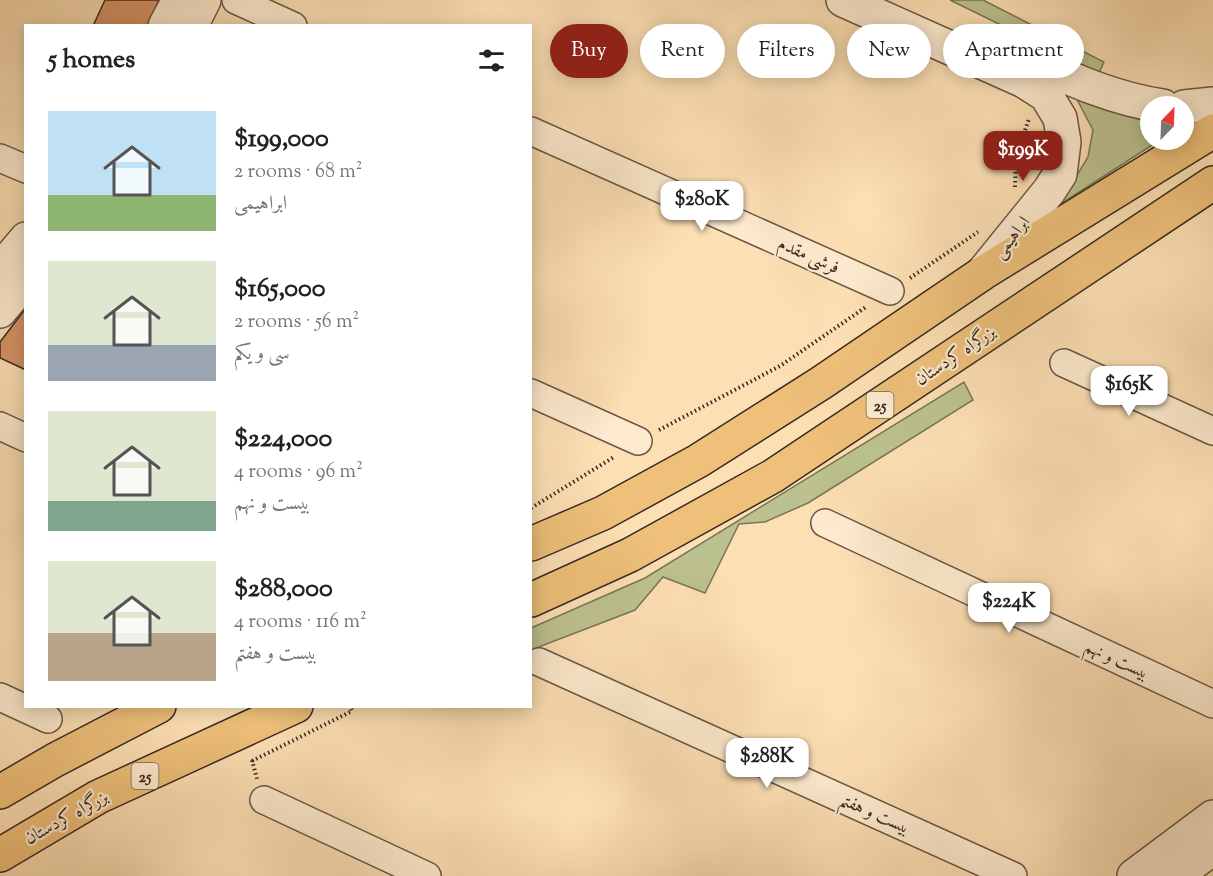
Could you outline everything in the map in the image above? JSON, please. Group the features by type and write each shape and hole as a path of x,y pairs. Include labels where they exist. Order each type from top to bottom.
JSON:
{"highway":[{"path":"532,544 603,513 698,461 983,273 1213,131"},
{"name":"بزرگراه کردستان","path":"532,600 630,555 773,476 1213,183"},
{"path":"0,792 55,760 155,708"},
{"name":"بزرگراه کردستان","path":"0,855 98,797 292,708"}],"street":[{"path":"166,24 179,0"},
{"path":"192,24 204,0"},
{"path":"236,0 289,24"},
{"path":"895,0 1109,95 1140,103"},
{"name":"ابراهیمی","path":"850,1 1024,81 1046,95 1060,118 1064,141 1060,174 983,273"},
{"path":"1194,106 1213,104"},
{"name":"فرشی مقدم","path":"532,131 890,291"},
{"path":"0,158 24,168"},
{"path":"0,270 24,241"},
{"path":"0,311 24,282"},
{"path":"1064,363 1213,431"},
{"path":"532,393 638,441"},
{"path":"0,426 24,437"},
{"name":"بیست و نهم","path":"825,523 1213,704"},
{"name":"بیست و هفتم","path":"539,662 1013,876"},
{"path":"0,697 48,719"},
{"path":"264,800 427,876"},
{"path":"1134,876 1213,817"},
{"path":"1175,876 1213,848"}],"path":[{"path":"1015,197 1016,156 1036,101 1024,81"},
{"path":"532,507 638,441 780,366 986,226"},
{"path":"252,762 351,709"},
{"path":"244,730 264,800"}],"green space":[{"path":"950,0 983,0 1030,24 999,24"},
{"path":"1084,52 1104,62 1099,73 1084,66"},
{"path":"1070,86 1140,110 1140,150 1144,150 1059,205 1088,157 1093,130"},
{"path":"964,382 973,400 808,503 765,522 739,524 705,593 663,577 635,610 532,650 532,628 645,578"}],"building":[{"path":"105,0 159,0 149,24 94,24"},
{"path":"24,311 24,369 0,358 0,342"}]}
